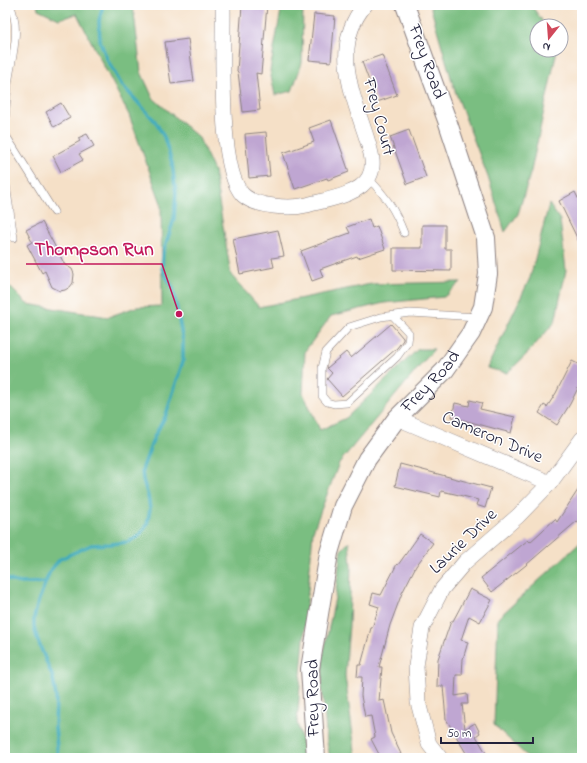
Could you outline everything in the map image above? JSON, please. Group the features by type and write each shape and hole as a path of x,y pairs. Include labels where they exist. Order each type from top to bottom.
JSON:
{"street":[{"name":"Frey Court","path":"223,5 223,98 228,153 232,173 237,186 243,195 252,201 283,207 302,206 344,195 359,187 368,179 372,170 370,148 351,90 347,74 346,57 352,26 366,5"},
{"name":"Frey Road","path":"316,758 310,669 329,553 343,506 367,458 397,418 445,370 471,333 483,307 488,274 486,238 448,123 405,5"},
{"name":"Cameron Drive","path":"397,418 550,483"},
{"name":"Laurie Drive","path":"440,758 428,744 418,702 416,666 422,628 442,588 460,567 518,516 550,483 582,439"}],"lane":[{"path":"5,120 16,30 15,18 10,5"},
{"path":"5,134 54,212"},
{"path":"5,162 5,178 14,238"},
{"path":"368,179 390,202 404,232"},
{"path":"393,316 409,333 408,342 397,358 347,403 334,404 327,402 322,396 322,368 326,352 349,327 381,317 410,313 478,317"}],"green space":[{"path":"37,5 133,5 141,72 153,98 199,138 214,171 231,275 259,307 371,284 461,282 444,297 384,303 331,316 305,351 303,393 320,430 346,418 418,349 434,349 339,463 313,531 297,722 306,758 5,758 5,282 27,304 108,317 136,307 162,306 161,203 129,115 77,14 59,19 38,9"},
{"path":"282,5 303,5 302,63 292,91 275,95 270,71"},
{"path":"430,5 531,5 540,18 529,18 529,58 555,58 531,171 518,214 505,232 488,177 454,88"},
{"path":"549,204 560,220 566,270 555,322 525,356 507,373 487,368 530,278"},
{"path":"582,541 582,758 529,758 494,725 498,618"},
{"path":"349,542 351,566 349,625 345,676 356,758 330,758 322,689 323,656 335,598 341,550"}],"building":[{"path":"242,5 267,5 261,74 256,73 260,110 243,112 237,71"},
{"path":"314,14 335,16 331,62 309,60"},
{"path":"188,39 194,81 171,84 165,42"},
{"path":"382,55 397,95 377,102 362,62"},
{"path":"61,103 70,118 54,127 46,112"},
{"path":"331,120 349,172 328,180 327,178 295,189 283,153 314,142 309,128"},
{"path":"409,130 426,177 407,184 390,137"},
{"path":"266,132 270,176 249,178 245,134"},
{"path":"87,134 94,146 79,154 83,160 61,172 53,156 80,141 78,138"},
{"path":"575,192 582,206 582,248 559,201"},
{"path":"369,219 372,228 377,226 385,249 358,258 357,256 320,269 323,277 312,281 301,251 350,233 347,227"},
{"path":"42,222 65,265 72,269 74,274 73,283 65,290 60,291 52,287 45,271 42,273 27,245 32,242 26,230"},
{"path":"422,225 445,225 445,249 451,249 451,271 393,270 393,248 422,248"},
{"path":"278,230 284,256 272,258 274,267 240,274 233,239"},
{"path":"391,324 403,340 397,348 342,396 327,379 332,373 327,368 346,352 351,358"},
{"path":"572,361 582,366 582,380 557,425 539,413 544,405 547,407 556,393"},
{"path":"470,400 482,403 480,409 515,417 511,433 452,417 455,403 469,406"},
{"path":"400,464 491,488 485,508 476,505 478,500 455,494 441,491 440,497 395,486"},
{"path":"582,484 582,524 577,521 492,592 481,578 528,540 530,542 555,519 557,522"},
{"path":"420,534 433,543 416,566 402,593 390,625 379,667 382,667 379,701 384,700 391,733 401,754 392,758 381,758 371,739 375,737 371,716 365,717 361,696 362,677 357,677 358,665 361,665 371,628 379,607 370,604 373,593 381,595 397,564 398,565"},
{"path":"470,589 492,600 480,622 469,616 461,640 468,642 463,659 462,675 456,675 455,696 467,694 468,704 462,704 465,729 475,723 480,733 476,736 489,758 469,758 446,719 443,686 437,686 438,659 451,621 453,621"}],"waterway":[{"path":"58,758 55,727 56,697 53,678 34,627 34,618 38,602 50,571 60,559 91,545 128,542 139,536 147,525 150,509 142,470 154,437 166,415 183,361 183,341 173,288 162,269 163,253 174,219 176,193 172,163 164,137 155,121 121,84 107,59 100,41 99,21 103,5"},
{"path":"5,578 20,583 45,582"}],"place":[{"name":"Thompson Run","path":"179,314"}]}
